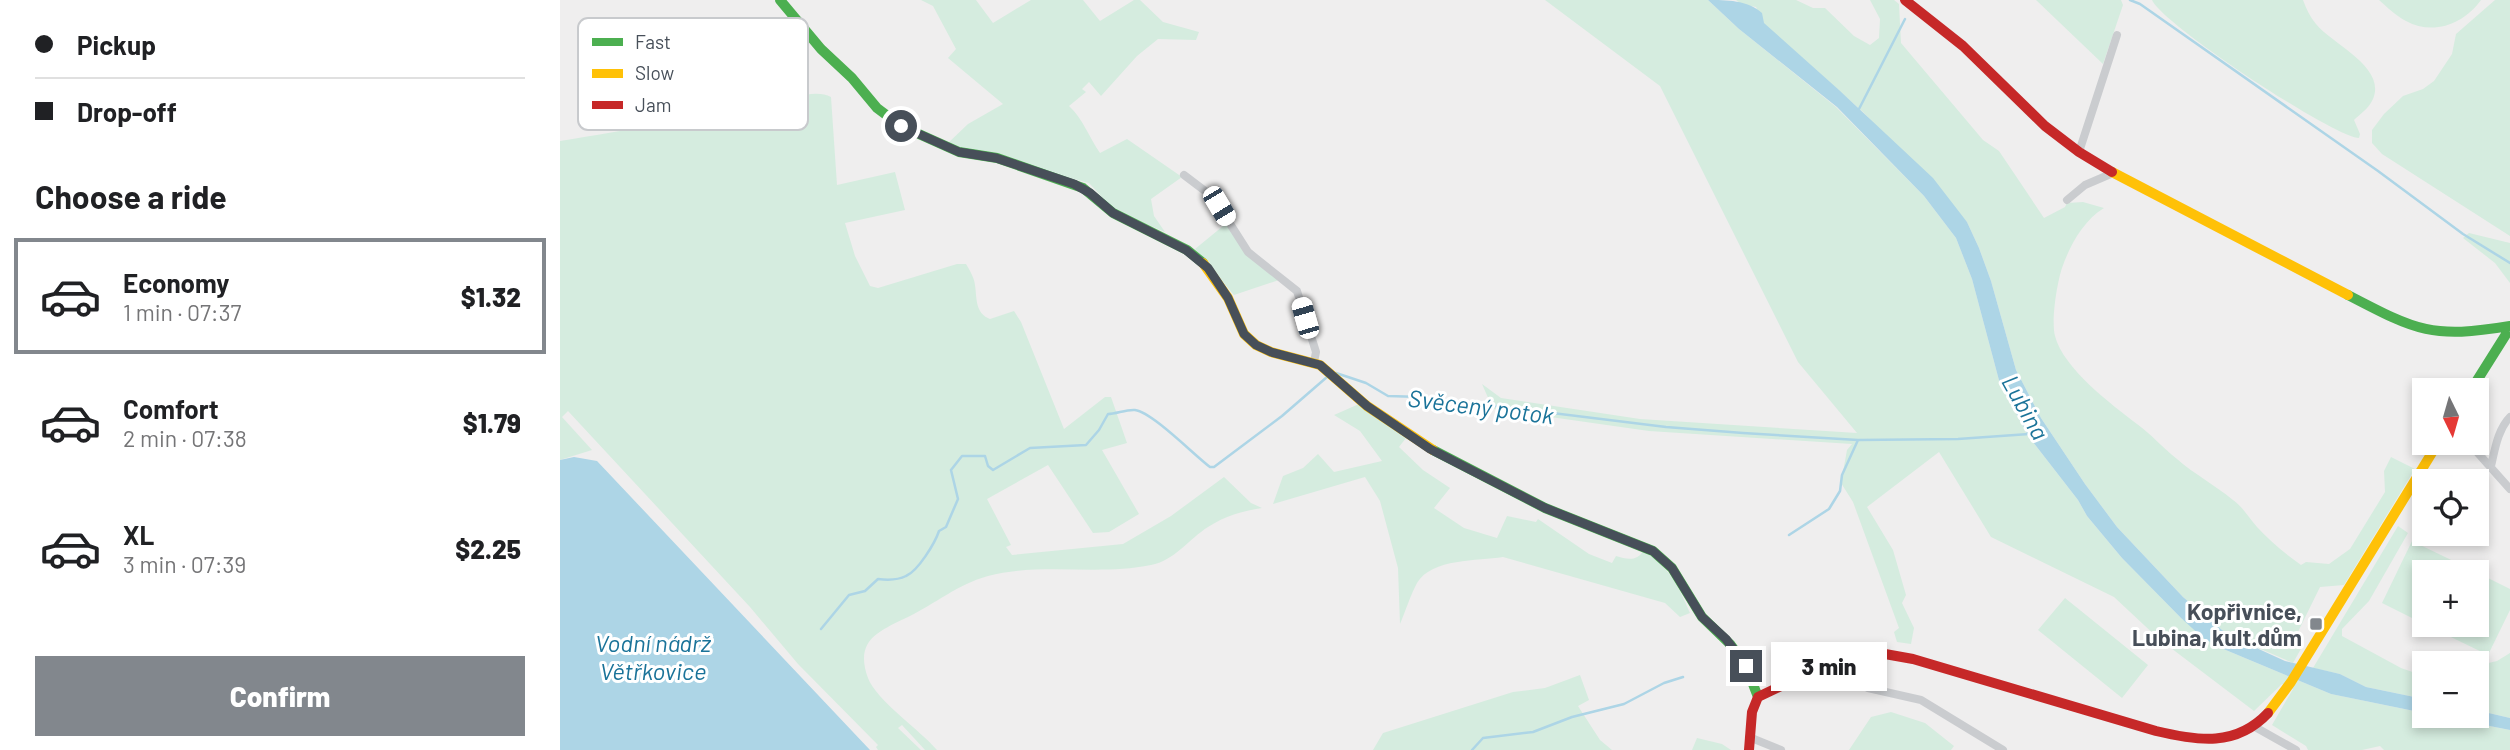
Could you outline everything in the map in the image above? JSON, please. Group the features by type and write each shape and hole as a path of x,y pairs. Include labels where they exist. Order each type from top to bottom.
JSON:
{"street":[{"path":"780,0 795,18"},
{"path":"1905,0 1964,46 2045,126 2113,173 2404,324 2448,335 2510,327"},
{"path":"808,33 877,108 901,126 959,152 1006,160 1083,188 1113,213 1186,250 1203,262 1228,298 1241,330 1249,341 1271,352 1314,362 1367,406 1430,449 1545,508 1653,551 1672,568 1702,617 1728,641 1746,666 1758,697"},
{"path":"2079,152 2117,35"},
{"path":"2067,200 2085,185 2113,173"},
{"path":"1184,175 1213,197 1248,252 1297,291 1316,352 1314,362"},
{"path":"2478,378 2510,327"},
{"path":"2491,466 2504,422 2510,417"},
{"path":"1749,750 1752,712 1758,697 1767,691 1833,666 1876,654 1897,655 2163,732 2196,739 2225,739 2255,727 2291,682 2431,455"},
{"path":"2480,455 2510,489"},
{"path":"1833,666 1868,688 1921,700 2003,750"},
{"path":"2255,727 2296,750"},
{"path":"1749,737 1781,750"}],"green space":[{"path":"921,0 976,0 993,23 1031,0 1083,0 1100,21 1134,0 1140,0 1163,22 1199,32 1196,40 1158,39 1137,56 1101,96 1089,82 1082,89 1086,92 1069,106 1100,153 1127,139 1182,177 1151,199 1154,216 1165,232 1115,211 1089,183 946,145 968,124 1003,104 948,58 956,49 933,6"},
{"path":"1545,0 1708,0 1739,29 1836,107 1924,196 1956,238 1972,279 2000,384 2029,437 2078,500 2087,516 2122,558 2181,618 2221,648 2331,694 2412,711 2412,728 2489,728 2489,726 2510,730 2510,750 2384,750 2380,746 2362,750 2308,750 2306,746 2272,725 2293,689 2282,684 2254,711 2159,639 2114,597 1991,537 1939,452 1867,507 1893,550 1906,595 1902,603 1914,628 1911,644 1897,642 1894,632 1899,628 1853,502 1841,483 1847,450 1852,444 1649,431 1493,409 1482,384 1501,398 1640,419 1857,433 1798,362 1660,86"},
{"path":"1736,0 1796,0 1813,8 1825,8 1854,36 1870,45 1879,38 1880,19 1870,0 1894,0 1899,4 1901,43 1983,140 1999,151 2044,218 2065,207 2067,203 2083,202 2104,208 2096,213 2078,234 2062,268 2054,321 2055,336 2060,348 2078,373 2102,396 2184,464 2237,503 2266,537 2301,565 2306,562 2329,564 2350,549 2385,492 2384,471 2391,457 2415,469 2412,469 2412,474 2344,585 2320,587 2295,638 2302,647 2293,663 2228,635 2183,597 2117,527 2041,418 2016,370 1991,281 1967,222 1863,112 1763,23 1756,7 1741,4"},
{"path":"2036,0 2121,0 2123,5 2103,64"},
{"path":"2152,0 2303,0 2316,24 2357,58 2373,78 2375,89 2372,101 2354,120 2359,138 2317,119 2250,78 2185,32"},
{"path":"2379,0 2481,0 2466,16 2457,21 2427,27 2402,19"},
{"path":"2495,0 2510,0 2510,236 2382,154 2372,143 2372,130 2384,114 2403,96 2423,89 2434,81 2452,54 2456,34"},
{"path":"808,94 831,97 837,185 895,172 905,210 845,223 855,256 870,286 878,288 957,264 966,264 974,279 982,313 990,319 1014,311 1021,322 1064,429 1105,397 1111,397 1127,443 1102,450 1139,514 1109,532 1093,533 1048,465 987,499 1011,545 1006,547 1012,555 1123,544 1171,516 1224,477 1251,503 1262,508 1234,514 1214,523 1159,563 1131,568 1028,570 988,576 957,589 879,632 872,638 864,654 868,678 880,696 937,750 925,750 902,725 898,728 921,750 878,750 878,745 798,664 750,607 568,411 562,417 592,450 560,460 560,141 625,130 808,130"},
{"path":"1228,222 1248,254 1279,280 1234,295 1195,249"},
{"path":"2469,233 2510,243 2510,283 2495,263 2463,238"},
{"path":"1359,404 1406,438 1399,447 1423,470 1450,488 1434,508 1464,528 1497,538 1507,516 1536,522 1538,519 1589,554 1612,563 1616,556 1634,558 1643,551 1660,563 1672,578 1690,613 1680,617 1665,603 1503,557 1456,562 1433,569 1417,583 1400,624 1398,568 1380,501 1365,477 1273,504 1283,476 1303,468 1318,454 1334,472 1382,461 1360,431 1334,415"},
{"path":"2398,526 2408,533 2369,601 2342,629 2342,636 2412,672 2412,697 2366,687 2340,674 2313,668"},
{"path":"2412,541 2412,546 2422,546 2451,560 2412,560 2412,618 2382,603"},
{"path":"2489,578 2510,589 2510,610 2489,653 2451,637 2489,637"},
{"path":"2065,598 2148,665 2122,698 2038,630"},
{"path":"2510,653 2510,718 2489,713 2489,663"},
{"path":"1580,675 1589,700 1578,706 1600,740 1612,750 1373,750 1383,733 1513,692 1545,688"},
{"path":"1891,712 1925,723 1954,746 1951,750 1849,750 1871,717"},
{"path":"1697,738 1722,744 1731,750 1692,750"}],"water":[{"name":"Lubina","path":"1708,0 1744,3 1762,13 1764,23 1933,178 1967,222 1979,248 2016,370 2041,418 2117,527 2183,597 2228,635 2285,661 2340,674 2366,687 2412,697 2412,711 2331,694 2221,648 2203,638 2181,618 2122,558 2087,516 2078,500 2029,437 2000,384 1972,279 1956,238 1924,196 1837,107 1739,29"},
{"name":"Vodní nádrž Větřkovice","path":"574,457 597,461 870,750 560,750 560,460"},
{"path":"2489,713 2510,718 2510,730 2489,726"}],"waterway":[{"path":"2130,0 2140,4 2378,171 2463,234 2510,263"},
{"path":"1859,109 1905,19"},
{"name":"Svěcený potok","path":"1336,373 1366,383 1388,396 1421,397 1666,427 1858,440 1958,439 2029,434"},
{"name":"Svěcený potok","path":"821,629 849,595 865,591 878,579 906,576 921,563 939,531 946,527 958,499 951,470 962,456 985,456 988,466 993,470 1030,448 1086,445 1108,414 1135,410 1152,418 1210,467 1214,467 1282,416 1327,377"},
{"path":"1789,535 1829,509 1840,491 1842,475 1858,440"},
{"path":"1472,750 1483,738 1533,732 1572,717 1624,704 1664,683 1683,677"}],"traffic: fast":[{"path":"780,0 795,18"},
{"path":"808,33 877,108 901,126 959,152 997,158 1083,188 1113,213 1187,250 1203,263"},
{"path":"2348,295 2391,317 2426,329 2461,332 2510,326"},
{"path":"2479,378 2510,328"},
{"path":"1433,450 1545,508 1653,551 1672,568 1702,617 1730,644 1746,666 1758,697"}],"traffic: slow":[{"path":"2112,172 2348,295"},
{"path":"1203,263 1228,298 1244,334 1256,345 1271,352 1320,365 1367,406 1433,450"},
{"path":"2268,713 2291,682 2431,455"}],"traffic: jam":[{"path":"1905,0 1963,46 2045,126 2079,152 2112,172"},
{"path":"1749,750 1752,712 1758,697 1798,678 1863,656 1885,654 1913,659 2156,731 2187,737 2201,739 2230,736 2243,732 2268,713"}],"place":[{"name":"Kopřivnice, Lubina, kult.dům","path":"2316,624"}],"route":[{"path":"901,126 959,152 1006,160 1027,170 1074,184 1090,193 1113,213 1186,250 1208,268 1228,298 1249,341 1262,349 1320,365 1367,406 1430,449 1545,508 1653,551 1672,568 1702,617 1726,639 1746,666"}]}
